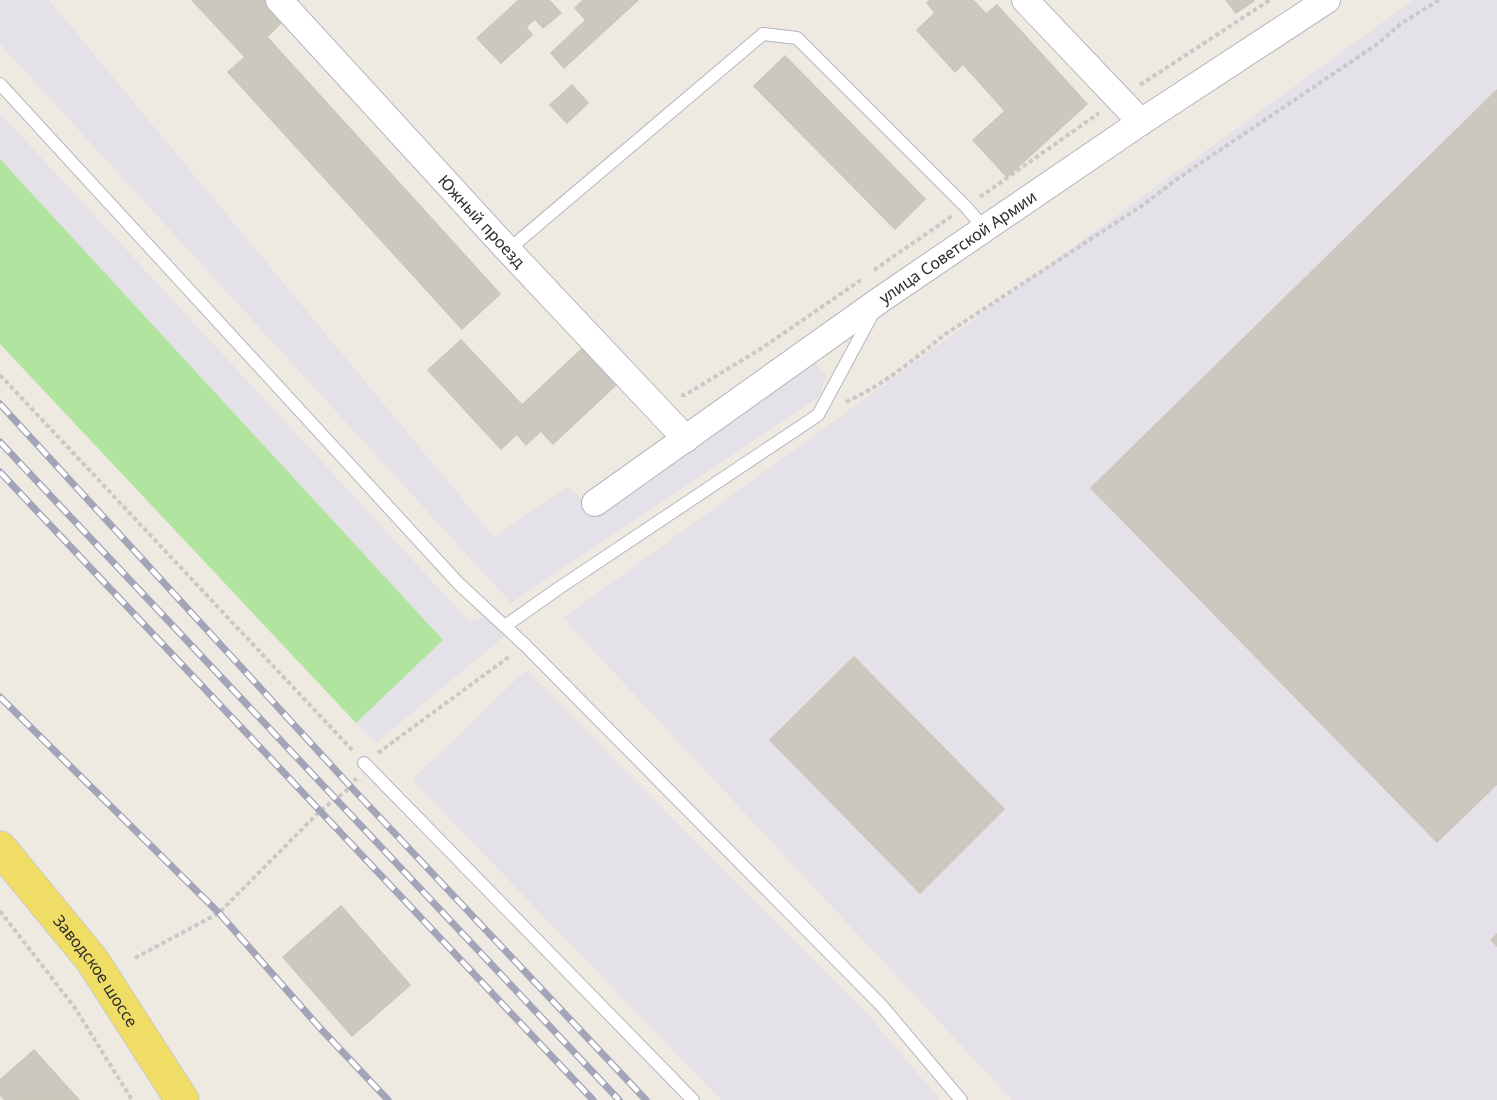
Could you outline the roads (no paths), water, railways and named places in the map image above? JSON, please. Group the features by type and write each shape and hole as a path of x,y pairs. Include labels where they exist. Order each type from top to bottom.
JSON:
{"main road":[{"name":"Заводское шоссе","path":"0,848 92,960 182,1100"}],"street":[{"name":"Южный проезд","path":"279,0 508,250 686,439"},
{"path":"1025,0 1141,122"},
{"name":"улица Советской Армии","path":"595,503 880,300 1141,122 1327,0"}],"lane":[{"path":"508,250 763,34 797,38 966,207 985,229"},
{"path":"0,84 459,584 525,645 882,1006 961,1100"},
{"path":"505,626 819,415 880,300"},
{"path":"364,763 693,1100"}],"railway":[{"path":"0,404 351,787 646,1100"},
{"path":"0,442 619,1100"},
{"path":"0,472 593,1100"},
{"path":"0,697 219,913 320,1028 388,1100"}]}
